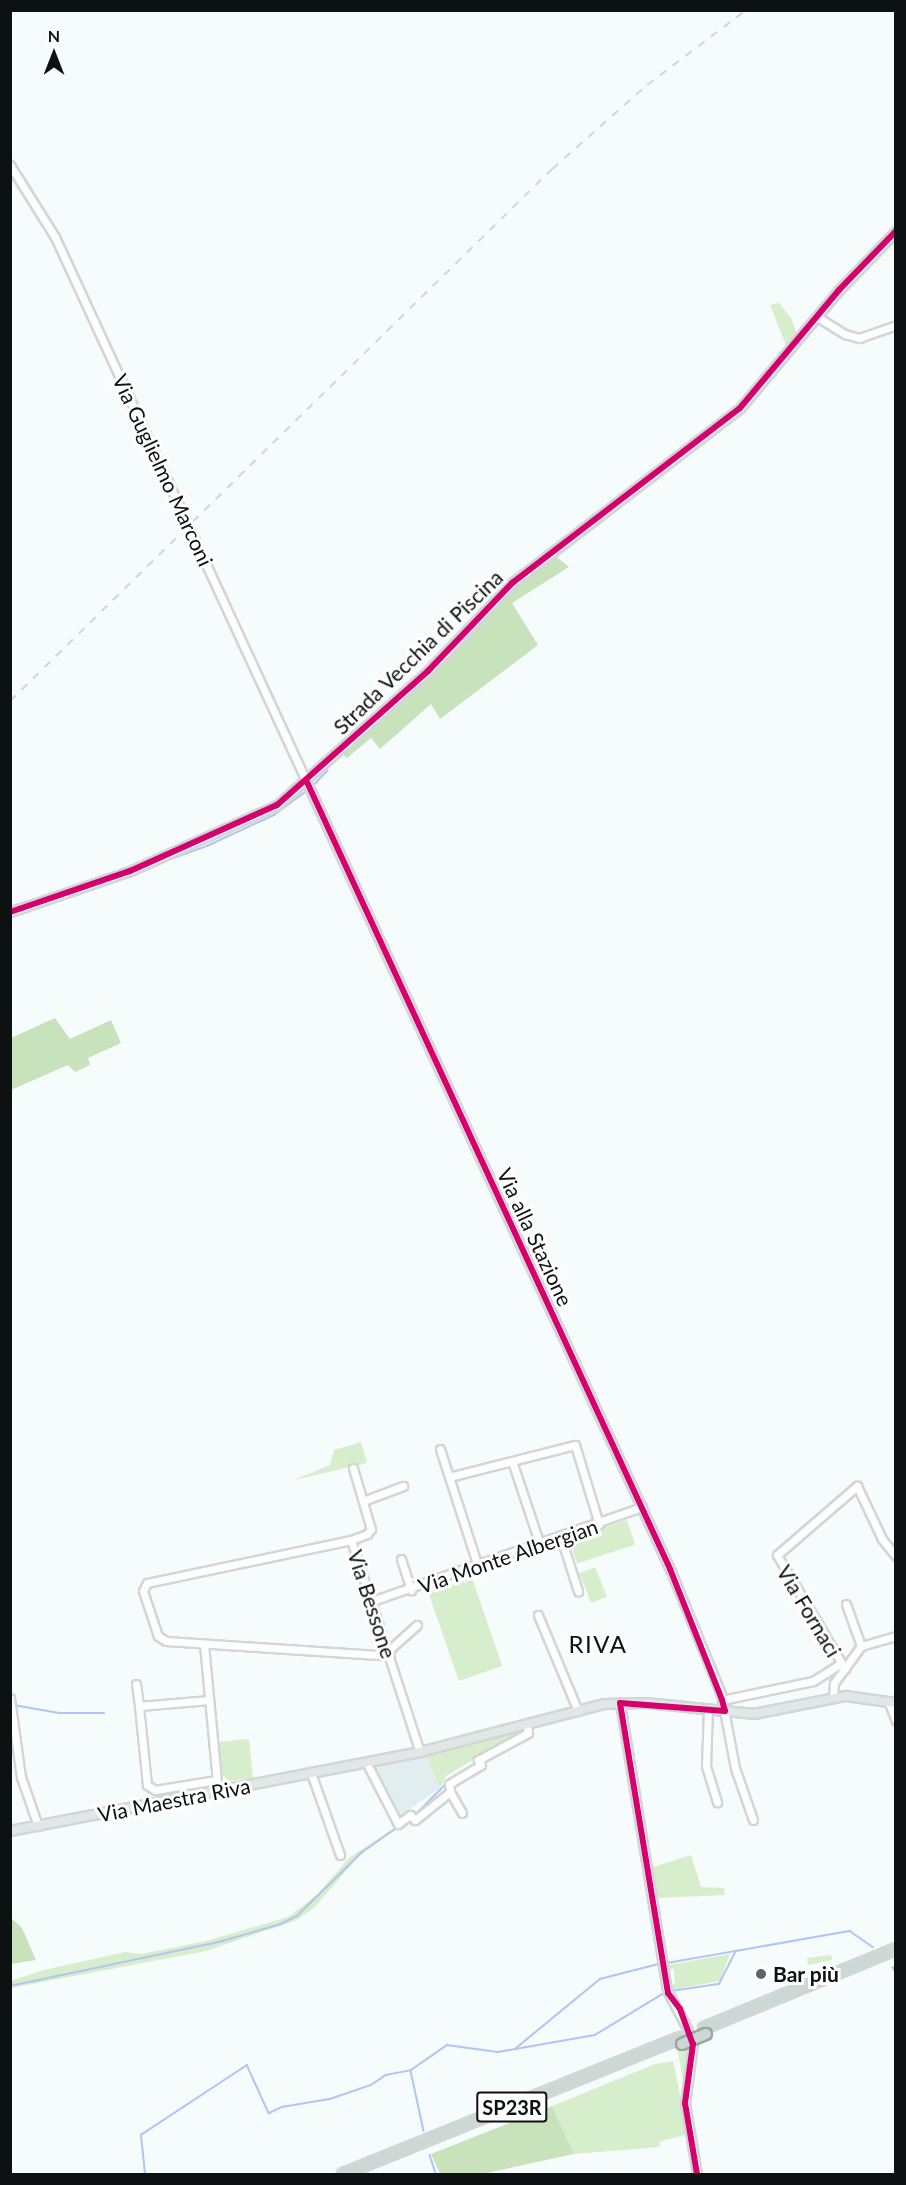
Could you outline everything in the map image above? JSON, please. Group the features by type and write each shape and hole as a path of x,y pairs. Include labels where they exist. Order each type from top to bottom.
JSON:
{"highway":[{"name":"SP23R","path":"705,2031 896,1949"},
{"name":"SP23R","path":"343,2175 683,2037 705,2031 896,1957"},
{"name":"SP23R","path":"360,2175 683,2037"}],"main road":[{"name":"Via Maestra Riva","path":"10,1831 420,1752 578,1711 620,1703 771,1713 833,1698 892,1703"}],"street":[{"name":"Via Guglielmo Marconi","path":"10,165 55,237 306,780"},
{"name":"Strada Vecchia di Piscina","path":"10,912 53,895 130,871 242,823 277,805 428,670 512,583 740,408 819,318 839,290 896,231"},
{"path":"819,318 845,334 859,338 896,325"},
{"name":"Via alla Stazione","path":"306,780 642,1508 723,1700 725,1729 735,1768 753,1820"},
{"path":"449,1477 575,1445 599,1524"},
{"path":"440,1449 478,1567"},
{"path":"512,1461 540,1545"},
{"name":"Via Bessone","path":"352,1468 371,1532 351,1540 420,1752"},
{"path":"363,1501 403,1486"},
{"name":"Via Fornaci","path":"843,1667 777,1555 857,1486 882,1539 896,1556"},
{"name":"Via Monte Albergian","path":"372,1601 478,1567 642,1508"},
{"path":"561,1538 578,1591"},
{"path":"351,1540 147,1583 143,1591 159,1636 166,1641 204,1644 388,1654 417,1624"},
{"path":"401,1559 411,1590"},
{"path":"846,1604 861,1646"},
{"path":"538,1615 578,1711"},
{"path":"833,1698 832,1686 843,1667 861,1646 896,1636"},
{"path":"204,1644 218,1791"},
{"path":"723,1700 813,1681 843,1667"},
{"path":"136,1684 147,1785 155,1790 216,1780"},
{"path":"11,1698 15,1709 21,1777 38,1826"},
{"path":"139,1706 209,1700"},
{"path":"620,1703 667,1990 683,2037"},
{"name":"Via Maestra Riva","path":"892,1703 896,1720"},
{"path":"708,1709 706,1766 717,1802"},
{"name":"Via Maestra Riva","path":"366,1762 398,1824 410,1815 415,1820 450,1792 449,1784 481,1765 478,1760 528,1733 527,1726"},
{"path":"311,1773 340,1856"},
{"path":"450,1792 462,1813"},
{"path":"693,2044 685,2103 697,2175"}],"shaded area":[{"path":"425,1754 440,1788 397,1818 369,1766"}],"green space":[{"path":"779,303 791,318 798,337 787,348 770,305"},
{"path":"554,555 569,567 512,603 538,645 440,719 431,704 380,749 371,738 347,758 340,753 507,589"},
{"path":"55,1018 70,1039 111,1020 121,1043 88,1058 90,1065 75,1072 68,1065 11,1090 11,1038"},
{"path":"361,1442 367,1463 294,1480 330,1465 334,1450"},
{"path":"627,1520 635,1545 577,1564 569,1539"},
{"path":"595,1567 607,1597 591,1603 579,1573"},
{"path":"472,1578 502,1666 459,1681 429,1593"},
{"path":"523,1730 446,1776 440,1788 425,1754"},
{"path":"249,1739 253,1778 229,1781 221,1774 218,1742"},
{"path":"397,1826 358,1857 315,1907 297,1920 206,1951 11,1988 10,1981 44,1970 125,1952 141,1954 206,1941 288,1917 317,1895 349,1858"},
{"path":"691,1855 701,1887 724,1888 725,1895 656,1898 650,1868"},
{"path":"10,1917 22,1928 36,1960 11,1964"},
{"path":"730,1954 720,1981 670,1990 669,1986 675,1984 674,1969 669,1970 668,1965"},
{"path":"831,1955 832,1960 808,1965 807,1958"},
{"path":"691,2046 684,2086 678,2052"},
{"path":"673,2061 688,2134 659,2142 660,2147 574,2154 552,2106 655,2064"},
{"path":"552,2106 574,2154 482,2174 440,2174 431,2154"}],"waterway":[{"path":"313,786 327,771"},
{"path":"110,881 207,846 274,815 308,790"},
{"path":"10,907 51,894"},
{"path":"14,1705 60,1713 104,1713"},
{"path":"493,1755 504,1751"},
{"path":"417,1813 446,1784"},
{"path":"10,1986 219,1942 281,1924 297,1916 361,1853 395,1829"},
{"path":"671,1991 719,1984 736,1951 850,1931 873,1947"},
{"path":"667,1963 736,1951"},
{"path":"515,2049 600,1979 659,1964"},
{"path":"893,1967 896,1973"},
{"path":"145,2174 141,2135 247,2065 269,2113 282,2107 330,2099 371,2085 386,2075 411,2070 447,2045 498,2052 595,2035 664,1993"},
{"path":"411,2071 424,2131"},
{"path":"430,2155 436,2174"}],"railway":[{"path":"10,701 552,169 647,85 746,10"}],"cycle path":[{"path":"10,912 130,871 277,805 428,671 512,583 740,408 839,290 896,231"},
{"path":"306,780 670,1569 722,1700 725,1711 620,1703 668,1993 680,2009 693,2044 685,2103 697,2174"}],"place":[{"name":"Bar più","path":"761,1974"}],"district":[{"name":"RIVA","path":"598,1644"}]}
